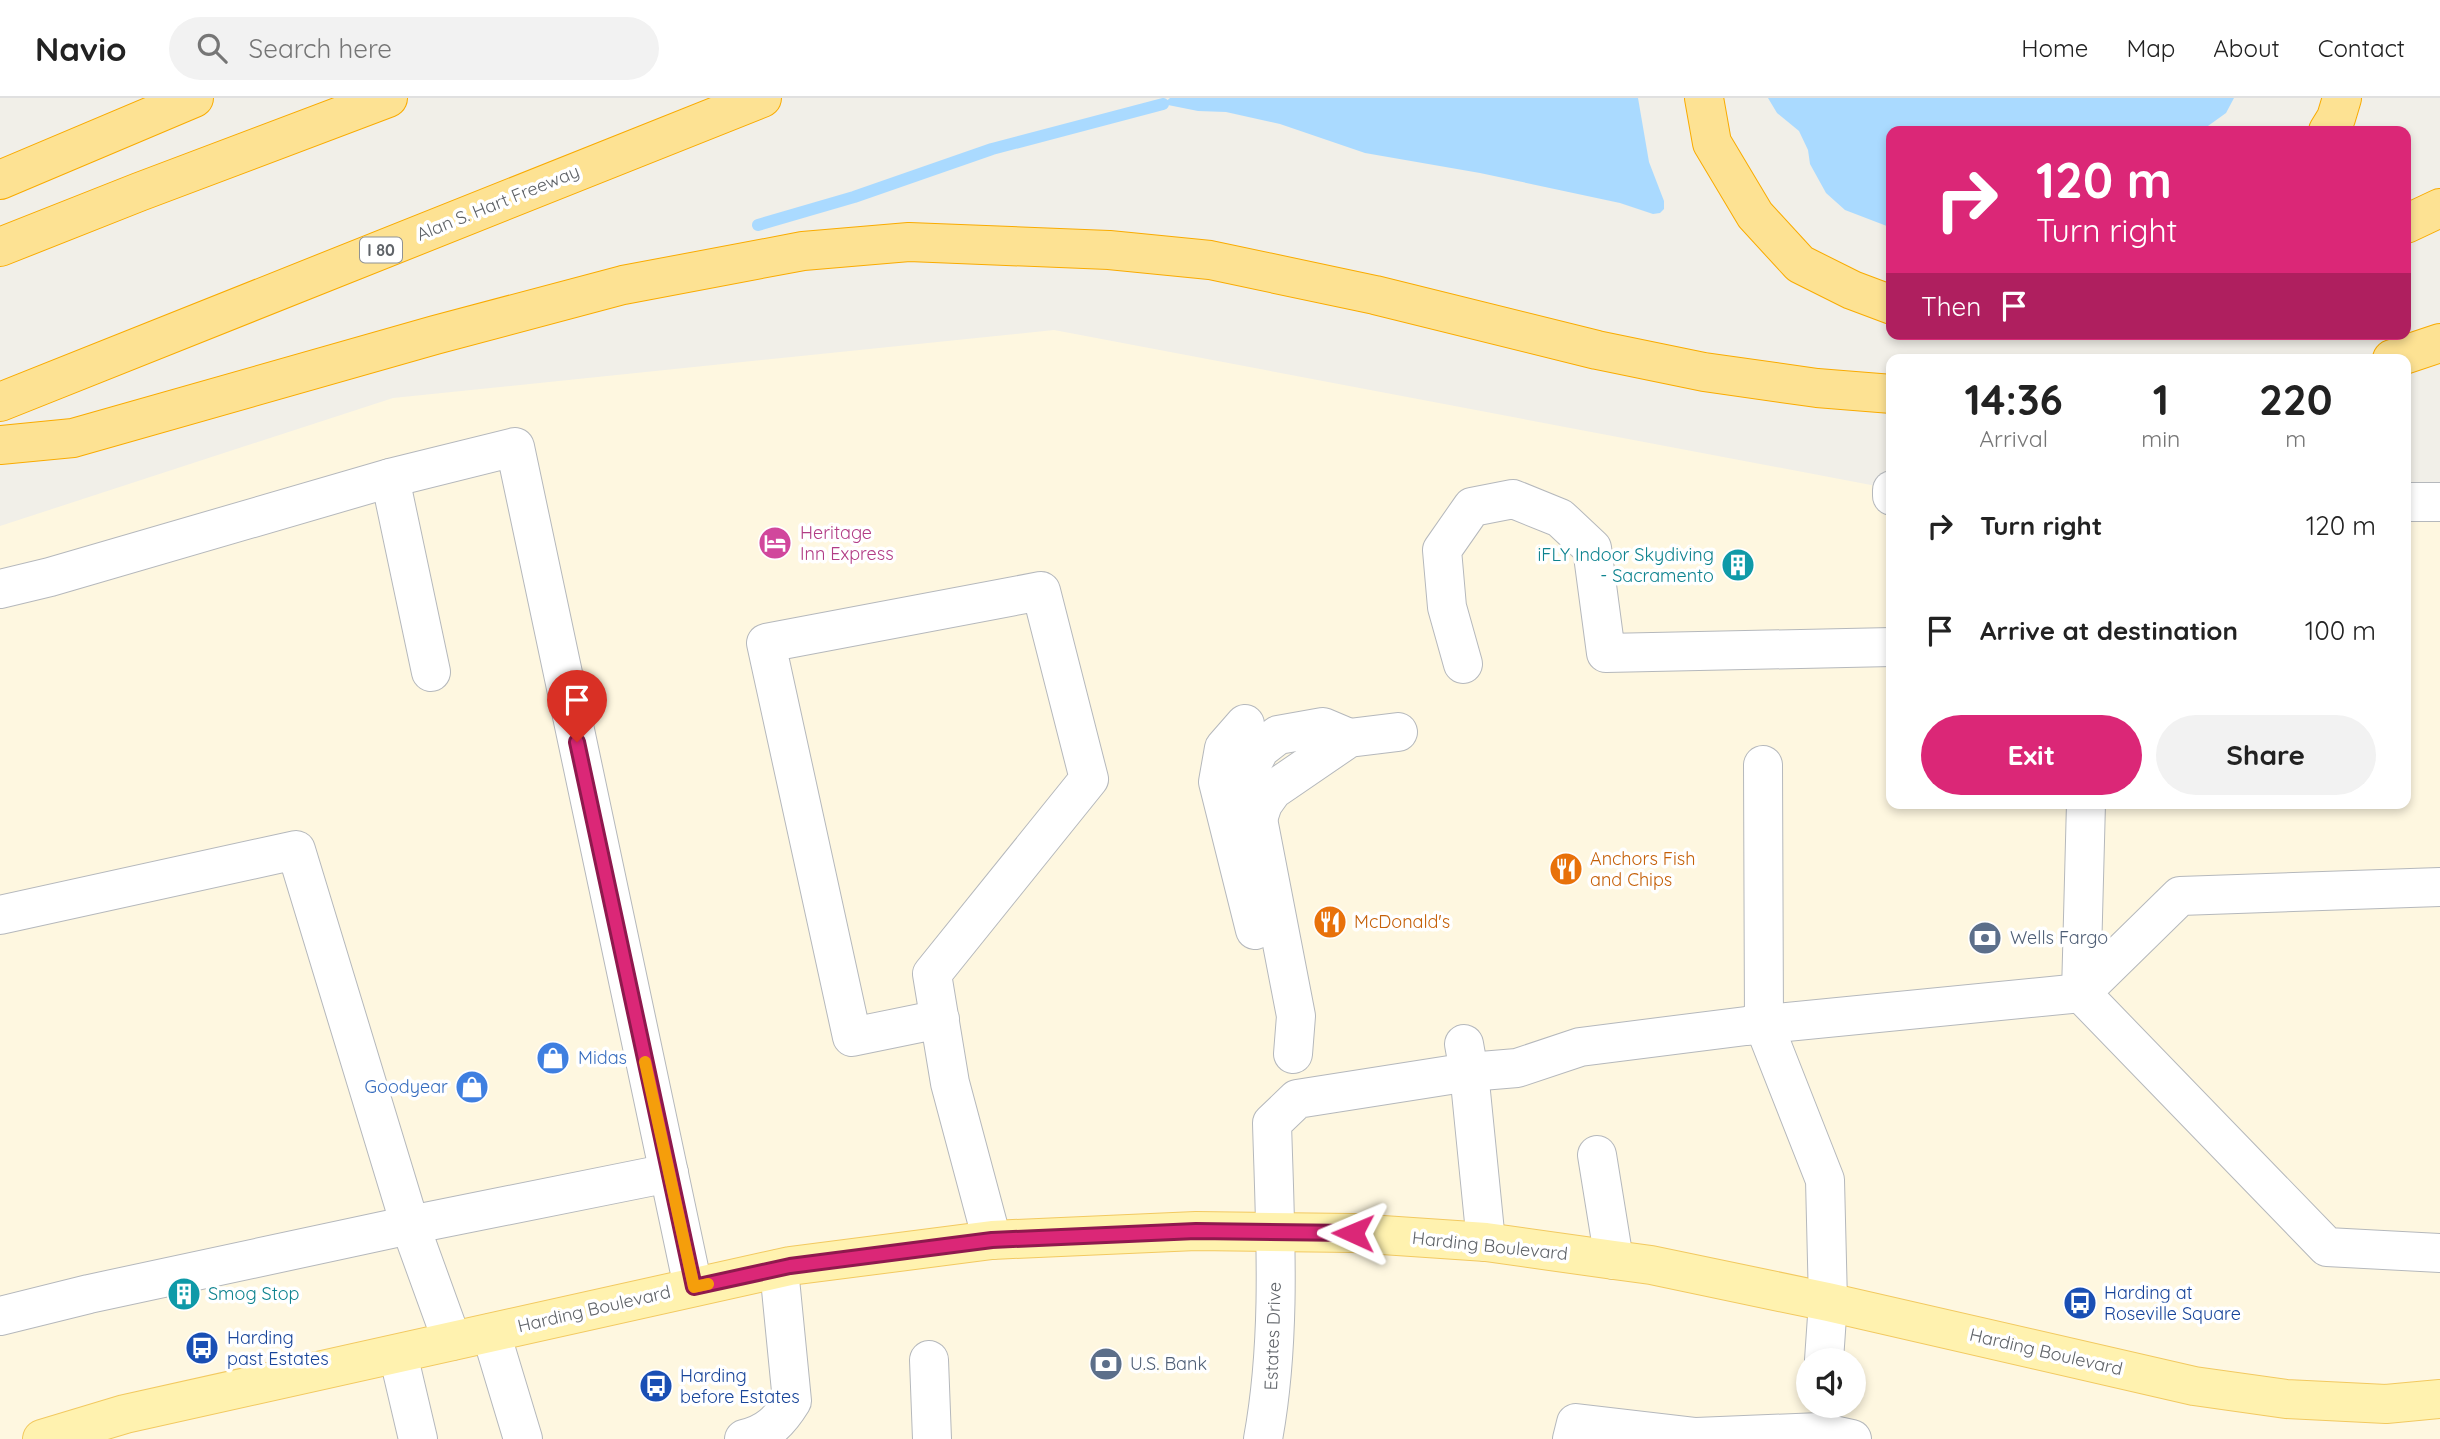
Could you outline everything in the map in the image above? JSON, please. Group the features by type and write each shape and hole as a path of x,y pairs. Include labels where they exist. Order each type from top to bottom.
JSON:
{"highway":[{"path":"0,180 171,105 194,98"},
{"path":"0,247 387,98"},
{"name":"Alan S. Hart Freeway","path":"0,402 762,98"},
{"path":"1704,98 1712,143 1755,215 1800,264 1852,290 1886,303"},
{"path":"2331,126 2342,98"},
{"path":"2411,222 2440,208"},
{"path":"0,445 73,438 435,335 623,285 803,251 909,242 1109,250 1210,260 1375,295 1597,350 1704,372 1886,393"},
{"path":"2407,354 2440,343"}],"main road":[{"name":"Harding Boulevard","path":"42,1439 128,1427 398,1354 779,1269 992,1240 1196,1231 1353,1233 1486,1242 1651,1265 1828,1302 2194,1386 2286,1399 2386,1404 2440,1399"}],"street":[{"path":"0,589 50,577 390,478 515,447 694,1287"},
{"path":"390,478 431,672"},
{"path":"1463,664 1447,607 1442,550 1472,508 1513,499 1560,519 1592,548 1606,653 1886,647"},
{"path":"2411,502 2440,502"},
{"path":"940,1019 852,1037 766,643 1041,591 1089,779 932,974 940,1019 950,1083 992,1240"},
{"path":"1245,724 1224,748 1218,782 1274,1006 1293,1054"},
{"path":"1398,732 1349,738 1323,727 1278,735 1260,749 1250,768 1248,786 1258,820 1296,1016 1293,1054 1297,1099 1466,1058 1517,1068 1580,1047 1764,1025 2081,993 2180,896 2440,887"},
{"path":"1763,765 1764,1025 1825,1180 1828,1302 1825,1348"},
{"path":"2086,809 2081,993 2327,1247 2440,1253"},
{"path":"0,915 296,850 410,1225 452,1341"},
{"path":"1466,1058 1486,1242"},
{"name":"Estates Drive","path":"1263,1439 1270,1399 1275,1325 1272,1123 1297,1099"},
{"path":"1597,1155 1614,1260"},
{"path":"0,1316 89,1294 410,1225 669,1173"},
{"path":"744,1439 762,1434 782,1417 792,1401 779,1269"},
{"path":"491,1332 523,1439"},
{"path":"398,1354 418,1439"},
{"path":"929,1360 932,1439"},
{"path":"1572,1439 1576,1423 1696,1437 1828,1429"}],"shaded area":[{"path":"1054,330 1886,488 1886,809 2411,809 2411,504 2440,504 2440,1439 0,1439 0,526 393,398"}],"water":[{"path":"1170,98 1638,98 1649,162 1664,201 1664,209 1653,214 1620,203 1480,173 1365,153 1280,124 1226,112 1198,111 1163,104"},
{"path":"1768,98 2234,98 2226,113 2208,126 1886,126 1886,226 1845,210 1826,193 1810,164 1808,150 1799,131 1777,113"}],"waterway":[{"path":"758,225 854,197 992,149 1163,104"}],"slow traffic":[{"path":"645,1062 694,1287 708,1284"}],"place":[{"name":"Heritage Inn Express","path":"775,543"},
{"name":"iFLY Indoor Skydiving - Sacramento","path":"1738,565"},
{"name":"Anchors Fish and Chips","path":"1566,869"},
{"name":"McDonald's","path":"1330,922"},
{"name":"Wells Fargo","path":"1985,938"},
{"name":"Midas","path":"553,1058"},
{"name":"Goodyear","path":"472,1087"},
{"name":"Smog Stop","path":"184,1294"},
{"name":"Harding at Roseville Square","path":"2080,1303"},
{"name":"Harding past Estates","path":"202,1348"},
{"name":"U.S. Bank","path":"1106,1364"},
{"name":"Harding before Estates","path":"656,1386"}],"route":[{"path":"577,742 694,1287 790,1266 992,1240 1196,1231 1353,1233"}]}
